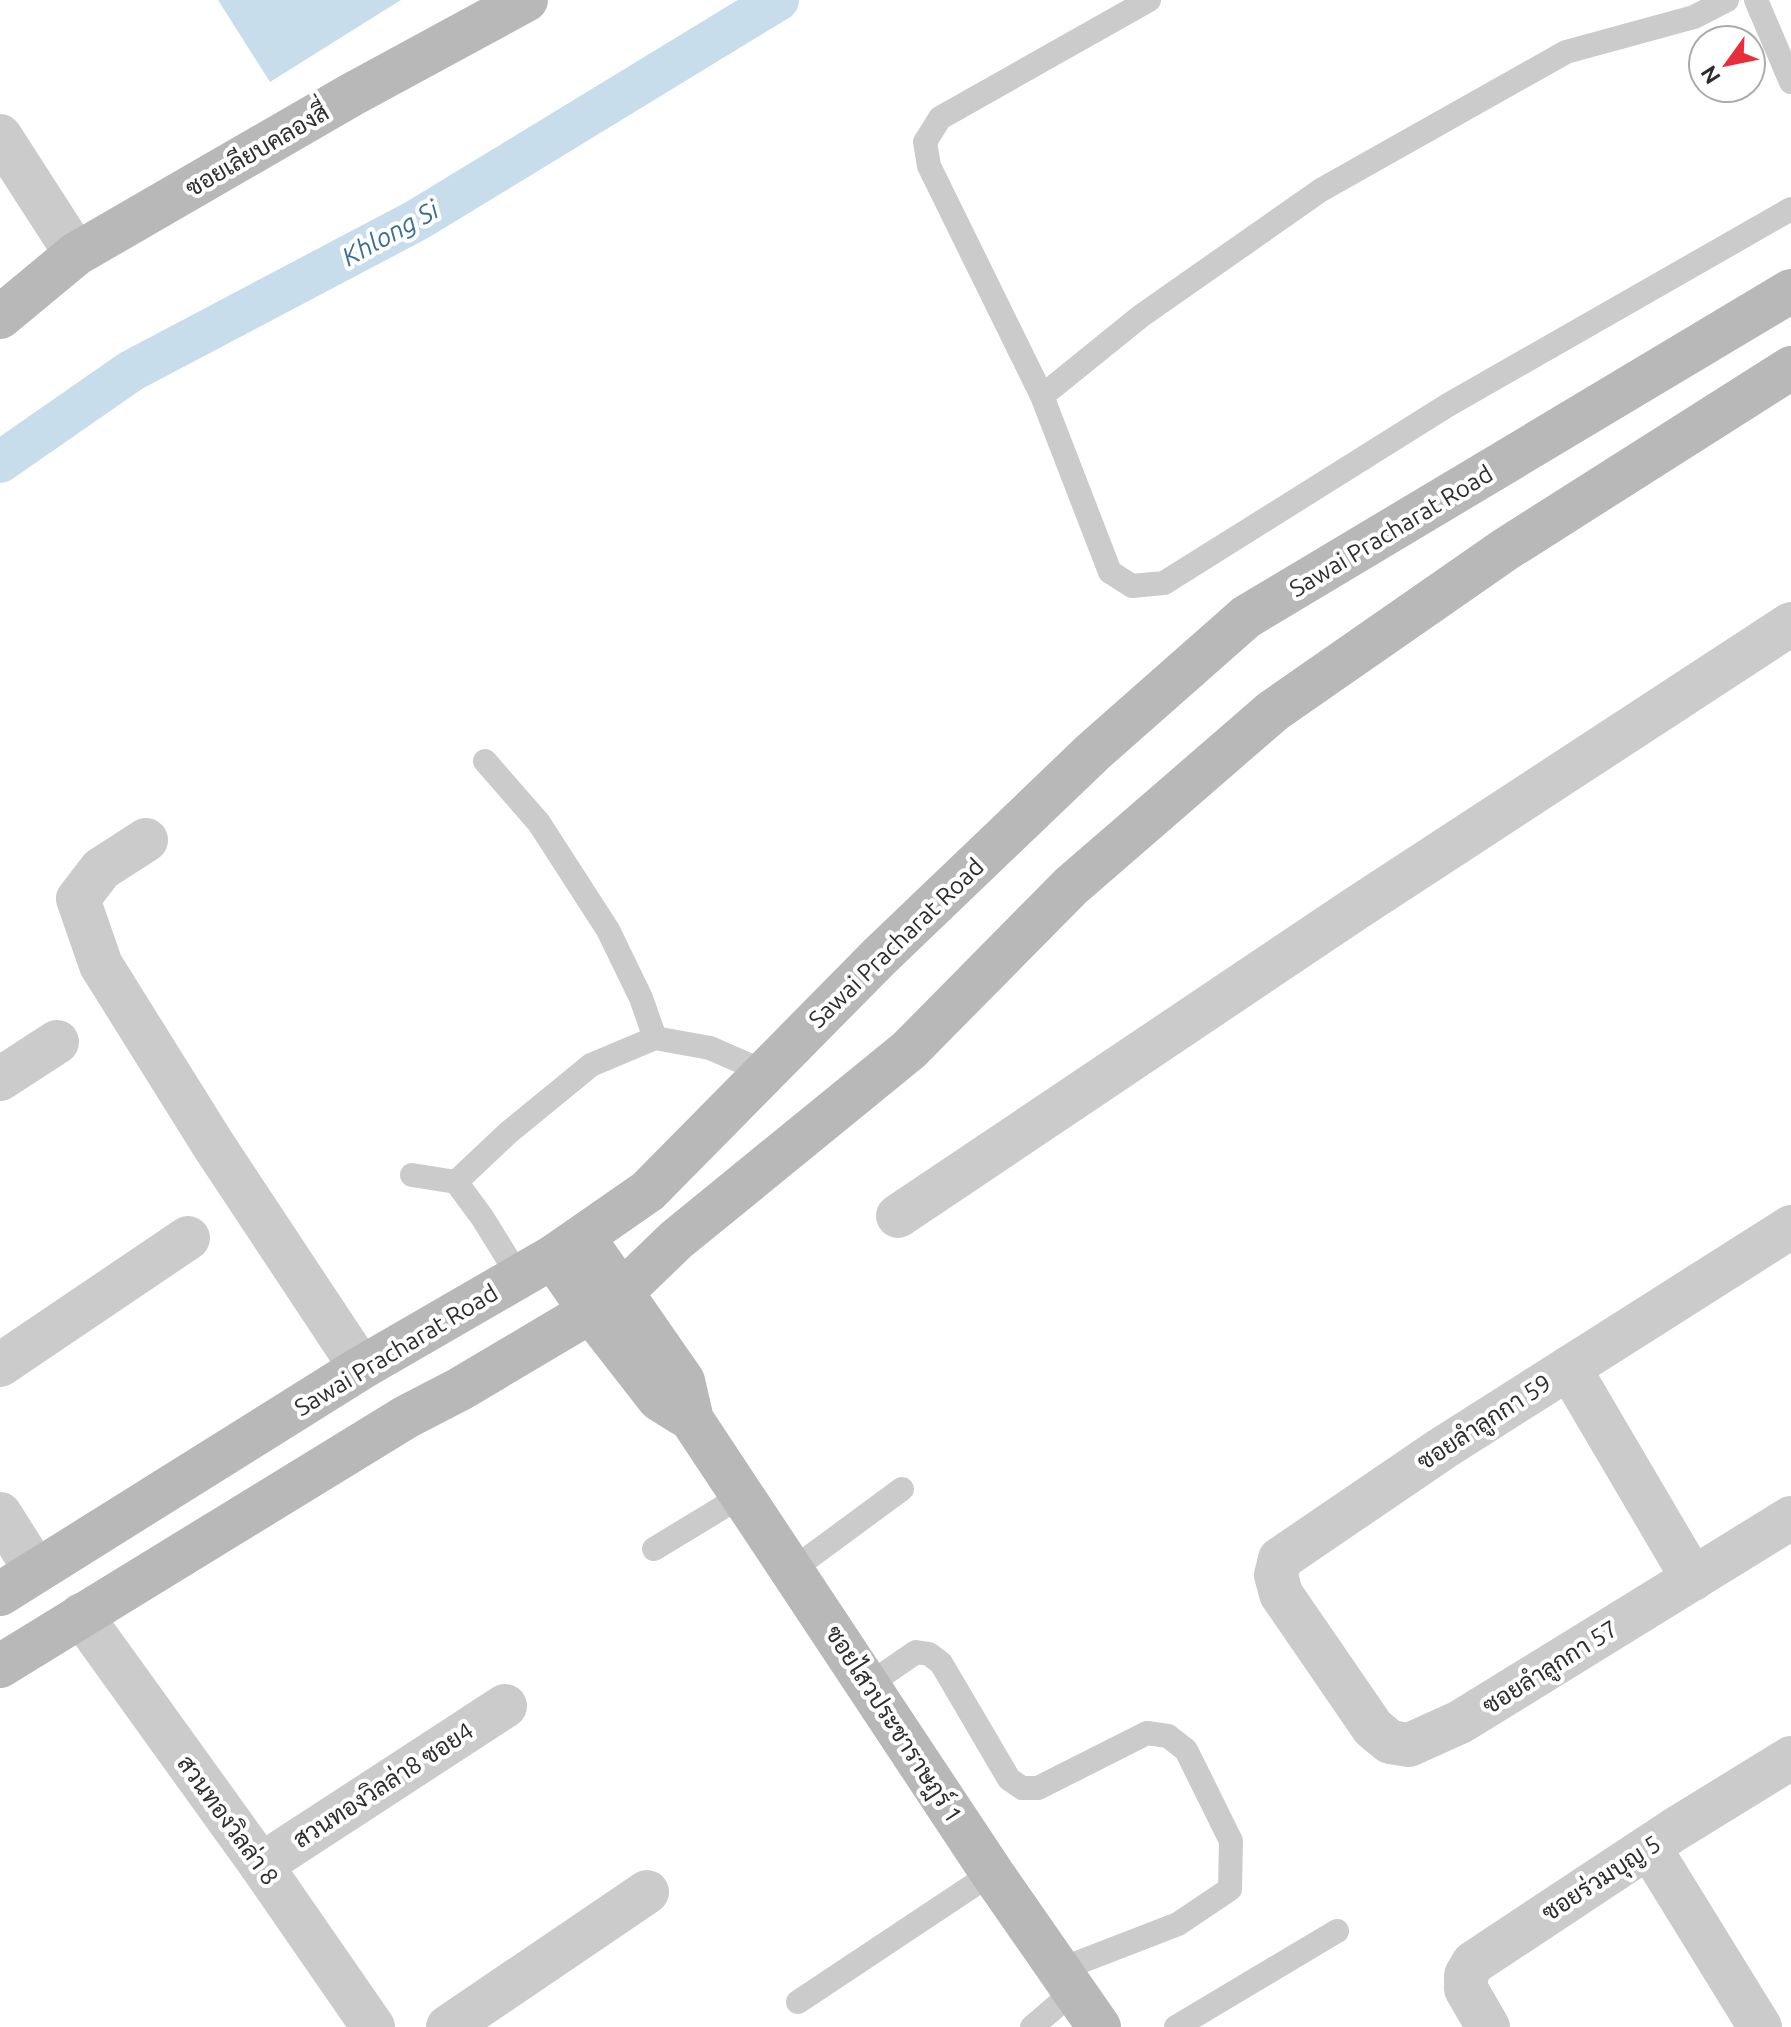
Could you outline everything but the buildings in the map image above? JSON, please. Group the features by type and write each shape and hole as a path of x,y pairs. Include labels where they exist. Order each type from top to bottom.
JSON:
{"main road":[{"name":"ซอยเลียบคลองสี่","path":"0,317 76,254 351,95 526,0"},
{"name":"Sawai Pracharat Road","path":"0,1594 361,1368 552,1257 648,1191 879,957 1093,752 1246,617 1791,291"},
{"path":"0,1666 406,1417 460,1389 606,1303 676,1240 909,1050 1071,886 1273,711 1506,549 1791,368"},
{"path":"552,1257 606,1303"},
{"name":"ซอยไสวประชาราษฎร์ 1","path":"606,1303 659,1399 692,1420 992,1873 1099,2027"},
{"path":"426,1332 460,1389"}],"street":[{"path":"0,136 76,254"},
{"path":"898,1216 1368,901 1791,624"},
{"path":"146,840 101,869 78,899 101,965 214,1146 361,1368"},
{"path":"0,1079 57,1042"},
{"name":"ซอยลำลูกกา 59","path":"1327,1661 1281,1594 1276,1575 1280,1559 1443,1448 1791,1227"},
{"path":"0,1365 188,1238"},
{"path":"1569,1368 1693,1579"},
{"path":"0,1514 36,1571"},
{"name":"ซอยลำลูกกา 57","path":"1327,1661 1373,1728 1390,1742 1409,1745 1460,1722 1791,1518"},
{"name":"สวนทองวิลล่า 8","path":"81,1615 373,2027"},
{"name":"สวนทองวิลล่า8 ซอย4","path":"261,1865 505,1706"},
{"name":"ซอยร่วมบุญ 5","path":"1488,2027 1466,1989 1466,1975 1473,1963 1791,1758"},
{"path":"1649,1847 1760,2027"},
{"path":"448,2027 647,1892"}],"lane":[{"path":"1149,0 940,118 925,142 929,166 1042,396 1110,572 1132,586 1164,583 1448,405 1791,209"},
{"path":"1042,396 1141,316 1321,190 1566,52 1694,17 1727,0"},
{"path":"1756,0 1791,82"},
{"path":"485,761 539,823 608,930 641,998 655,1038"},
{"path":"456,1182 508,1133 591,1065 655,1038 710,1048 765,1072"},
{"path":"412,1175 456,1182 482,1217 552,1257"},
{"path":"792,1570 902,1489"},
{"path":"654,1549 743,1495"},
{"path":"868,1685 916,1652 929,1654 941,1663 1009,1779 1022,1788 1038,1788 1147,1733 1168,1736 1186,1750 1231,1841 1230,1889 1178,1924 1066,1981 1032,2027"},
{"path":"798,2002 992,1873"},
{"path":"1176,2027 1337,1931"}],"water":[{"path":"218,0 401,0 270,82"}],"waterway":[{"name":"Khlong Si","path":"0,462 131,371 417,220 778,0"}]}
